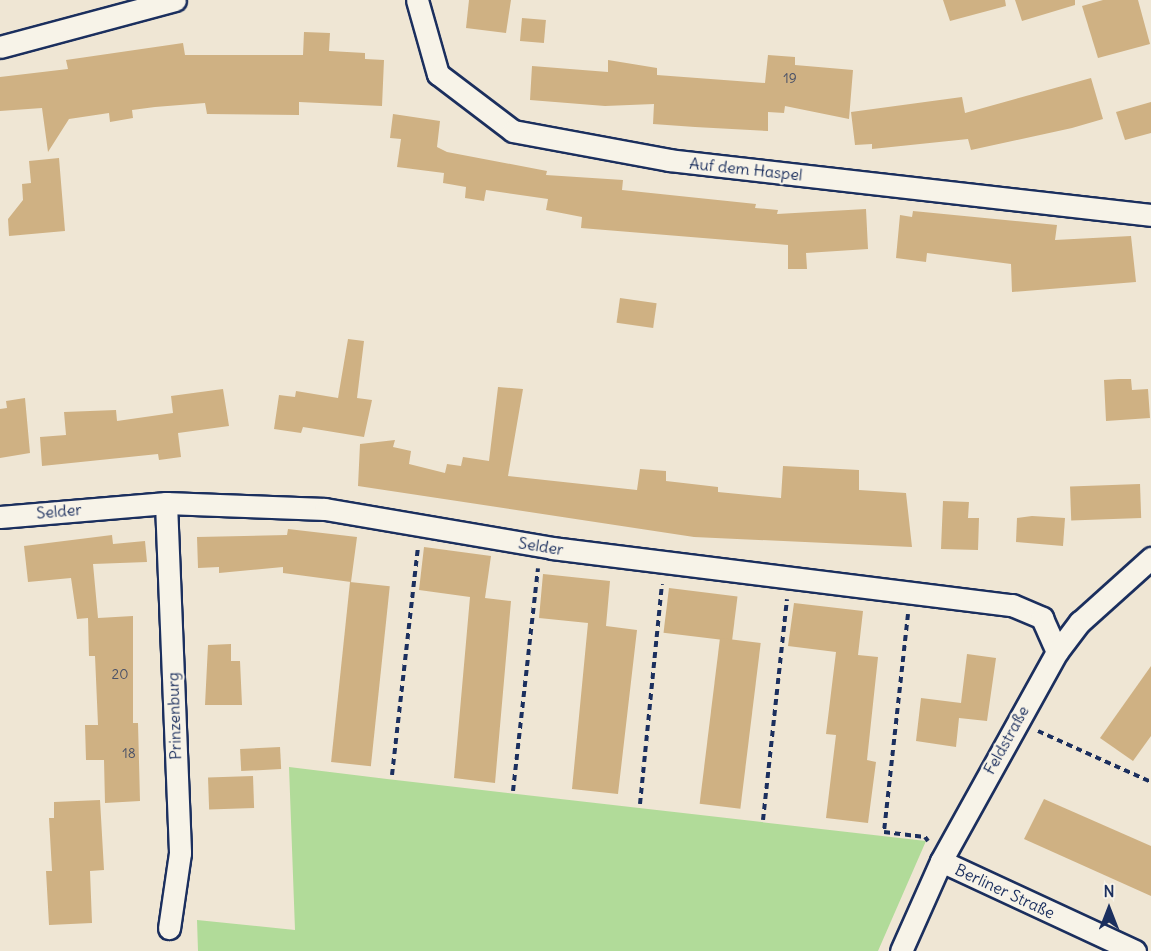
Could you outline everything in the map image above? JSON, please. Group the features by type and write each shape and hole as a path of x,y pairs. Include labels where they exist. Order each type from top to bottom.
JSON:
{"street":[{"path":"0,47 174,0"},
{"name":"Auf dem Haspel","path":"417,0 438,74 513,131 669,160 1151,215"},
{"name":"Selder","path":"0,517 166,503 325,509 541,547 1012,604 1042,618 1057,652"},
{"name":"Prinzenburg","path":"166,503 180,853 169,928"},
{"name":"Feldstraße","path":"901,951 941,861 1015,721 1057,652 1080,622 1151,558"},
{"name":"Berliner Straße","path":"941,861 1135,951"}],"path":[{"path":"392,775 421,525"},
{"path":"513,791 541,547"},
{"path":"640,804 665,562"},
{"path":"763,820 789,578"},
{"path":"910,592 884,832 925,837 941,861"},
{"path":"1015,721 1151,782"}],"green space":[{"path":"289,767 926,841 878,951 198,951 197,920 295,930"}],"building":[{"path":"469,0 511,0 506,33 466,28"},
{"path":"943,0 1005,0 1006,6 950,21"},
{"path":"1015,0 1075,0 1075,5 1022,21"},
{"path":"1103,0 1138,0 1150,44 1098,58 1082,6"},
{"path":"522,18 546,20 544,43 520,41"},
{"path":"304,32 330,33 329,51 365,53 365,59 384,60 382,106 299,102 299,115 207,114 205,103 132,110 133,118 110,122 109,113 69,119 48,152 42,108 0,111 0,77 68,69 66,60 183,43 185,55 303,55"},
{"path":"768,55 795,57 795,65 853,70 849,119 785,106 784,113 768,112 768,131 695,127 653,124 654,104 605,106 530,100 532,66 608,72 608,60 657,68 657,75 765,83"},
{"path":"1091,78 1103,119 1072,128 971,150 968,139 872,149 872,144 855,145 851,112 962,97 965,113"},
{"path":"1151,102 1151,133 1125,140 1116,112"},
{"path":"393,114 440,121 437,147 447,152 547,171 546,175 623,180 622,190 756,204 755,208 778,210 777,214 866,209 868,249 806,253 807,269 788,269 788,245 581,228 582,217 546,210 548,199 486,190 484,201 465,198 466,187 443,183 444,173 397,167 401,139 390,138"},
{"path":"59,158 65,231 9,236 8,219 23,200 22,184 31,183 29,161"},
{"path":"913,211 1057,225 1055,240 1131,236 1136,282 1012,292 1011,264 927,253 926,262 896,258 900,215 912,217"},
{"path":"620,298 657,303 653,328 617,323"},
{"path":"348,339 364,341 357,398 372,400 364,437 303,427 301,433 274,429 279,395 295,397 296,391 338,398"},
{"path":"1131,379 1132,390 1148,389 1150,418 1106,421 1104,380"},
{"path":"498,387 523,389 508,476 637,490 640,469 666,471 666,481 718,487 718,492 781,498 783,466 859,470 859,490 906,493 912,547 694,537 358,486 360,444 395,440 393,447 411,451 409,464 445,473 447,464 461,466 463,457 489,461"},
{"path":"223,389 229,426 178,433 181,457 159,460 158,454 42,466 40,437 66,435 64,412 116,410 117,421 173,413 171,396"},
{"path":"25,398 30,453 0,458 0,409 7,408 6,401"},
{"path":"1140,484 1141,518 1071,520 1070,486"},
{"path":"943,501 969,502 968,518 979,518 978,550 941,549"},
{"path":"1032,516 1065,518 1063,546 1016,542 1017,518"},
{"path":"288,529 357,537 351,582 283,573 283,567 219,573 219,567 198,568 197,537 287,535"},
{"path":"112,535 113,544 145,541 147,562 93,564 98,618 133,616 133,723 138,723 140,801 105,803 104,760 86,760 85,725 98,725 95,656 89,656 88,618 77,619 71,578 28,582 24,546"},
{"path":"424,547 491,556 485,598 511,601 495,783 454,778 470,597 419,590"},
{"path":"543,574 610,581 606,626 637,630 618,794 572,789 588,623 539,618"},
{"path":"350,582 390,586 371,766 331,762"},
{"path":"669,588 737,596 732,641 664,633"},
{"path":"794,603 863,611 858,655 878,657 867,760 876,762 868,823 826,818 836,735 826,734 836,652 788,646"},
{"path":"720,638 761,643 740,809 700,804"},
{"path":"231,644 231,661 240,661 242,705 205,705 208,645"},
{"path":"967,654 996,658 987,721 959,718 956,747 916,741 921,698 961,703"},
{"path":"1151,666 1151,736 1133,761 1100,738"},
{"path":"280,747 281,769 241,771 240,749"},
{"path":"253,776 254,808 209,810 208,778"},
{"path":"1044,799 1151,846 1151,896 1024,839"},
{"path":"100,800 104,870 90,871 92,923 49,925 46,871 52,871 49,818 54,818 54,802"}]}
